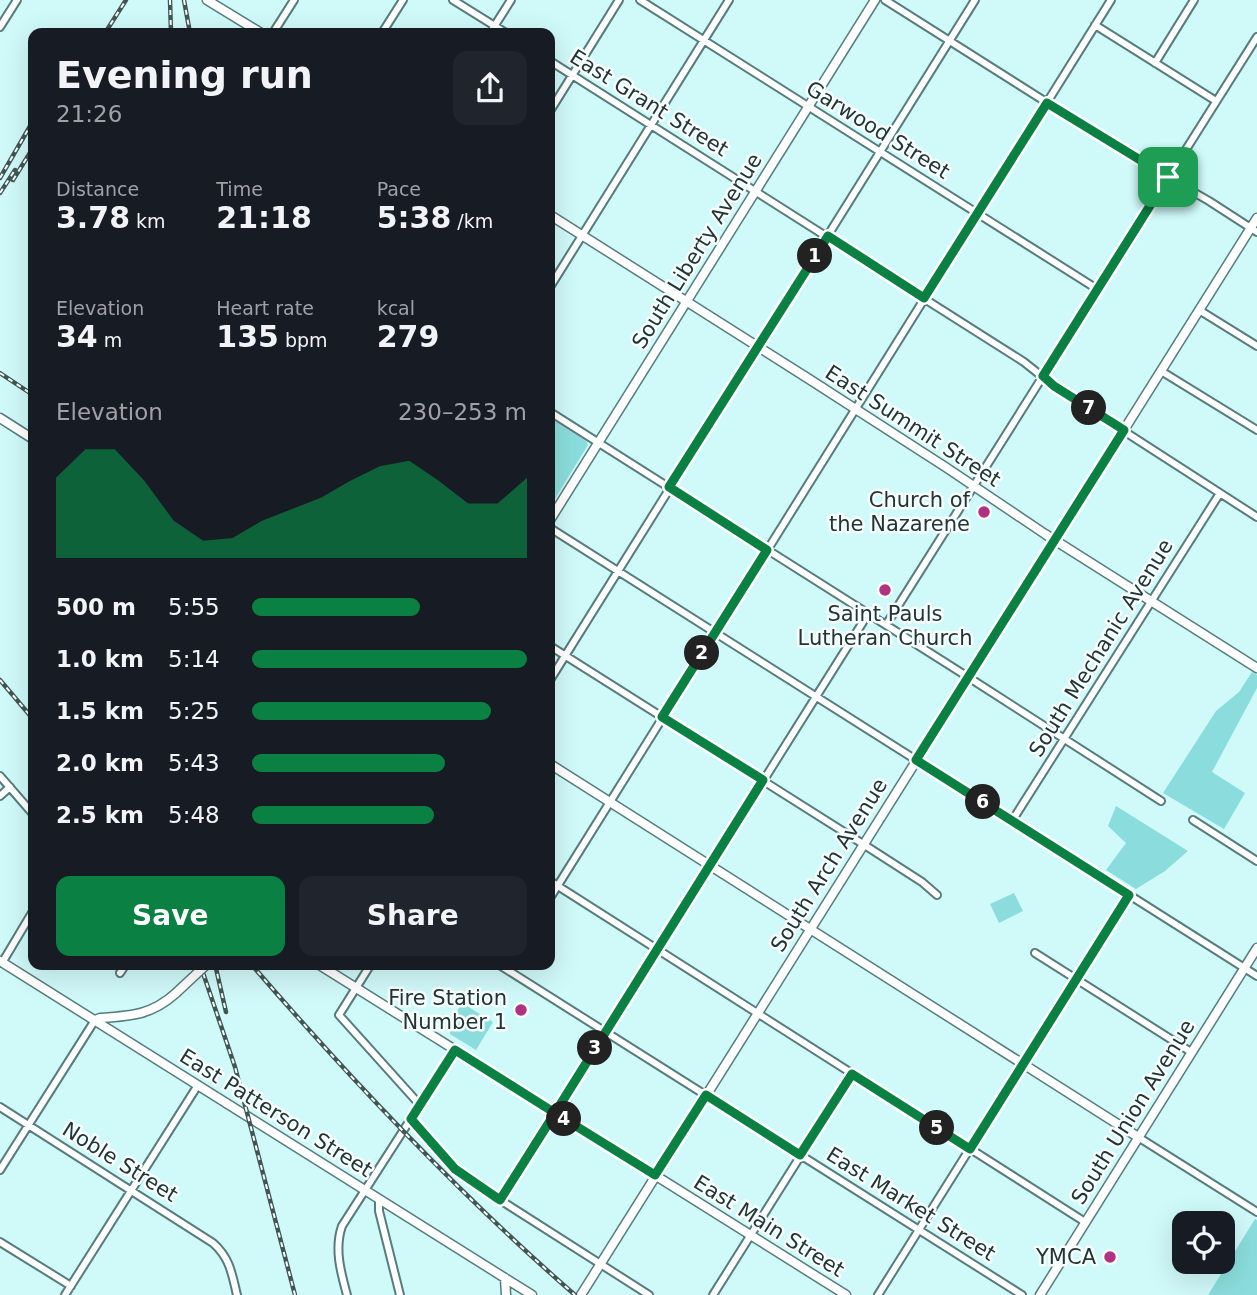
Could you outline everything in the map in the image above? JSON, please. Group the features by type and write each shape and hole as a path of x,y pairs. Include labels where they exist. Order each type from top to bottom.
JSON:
{"street":[{"path":"0,27 17,0"},
{"path":"207,0 253,28"},
{"path":"276,28 293,0"},
{"path":"385,28 403,0"},
{"path":"453,0 497,28"},
{"path":"494,26 511,0"},
{"path":"555,103 619,0"},
{"name":"Garwood Street","path":"640,0 1097,289"},
{"path":"555,280 729,0"},
{"name":"South Liberty Avenue","path":"555,512 875,0"},
{"path":"885,0 1254,230"},
{"path":"555,672 975,0"},
{"path":"555,889 1111,0"},
{"path":"1155,63 1194,0"},
{"path":"1095,25 1216,101"},
{"path":"886,625 1257,37"},
{"name":"East Grant Street","path":"555,64 1024,362 1054,386 1257,517"},
{"name":"East Summit Street","path":"555,218 1257,668"},
{"name":"South Arch Avenue","path":"581,1295 1161,370 1254,230 1257,218"},
{"path":"1199,310 1257,346"},
{"path":"1161,370 1257,430"},
{"path":"555,415 1161,801"},
{"path":"0,418 28,436"},
{"name":"South Mechanic Avenue","path":"1012,821 1220,493"},
{"path":"555,531 1257,976"},
{"path":"500,1200 868,614"},
{"path":"555,649 863,844 937,895"},
{"path":"555,767 1257,1212"},
{"path":"0,776 28,808"},
{"path":"0,796 10,787"},
{"path":"1193,820 1257,861"},
{"path":"557,886 1085,1223"},
{"path":"878,1295 1129,895"},
{"path":"1,962 28,919"},
{"name":"South Union Avenue","path":"1040,1295 1257,948"},
{"path":"1035,953 1191,1052"},
{"name":"East Patterson Street","path":"1,962 532,1295"},
{"path":"120,974 122,970"},
{"path":"0,1170 95,1020 144,1013 162,1005 201,970"},
{"name":"East Main Street","path":"328,970 846,1295"},
{"path":"368,970 339,1015 420,1105"},
{"name":"East Market Street","path":"511,970 1022,1295"},
{"path":"347,1295 338,1246 344,1222 455,1050"},
{"path":"713,1295 852,1074"},
{"path":"65,1295 198,1085"},
{"name":"Noble Street","path":"0,1107 220,1249 228,1262 237,1295"},
{"path":"411,1119 455,1169 649,1295"},
{"path":"379,1199 379,1211 400,1295"},
{"path":"0,1242 71,1286"},
{"path":"505,1278 506,1295"}],"shaded area":[{"path":"555,421 588,445 555,499"},
{"path":"1252,672 1257,675 1257,688 1212,772 1245,793 1224,829 1163,793 1216,711 1239,692"},
{"path":"1116,806 1188,851 1165,871 1136,889 1106,870 1126,843 1108,826"},
{"path":"1014,893 1023,911 999,923 990,904"},
{"path":"462,1003 493,1022 476,1050 450,1034 450,1023"},
{"path":"1255,1219 1257,1220 1257,1295 1208,1295 1221,1274 1235,1274 1235,1251"}],"railway":[{"path":"108,28 126,0"},
{"path":"170,0 171,28"},
{"path":"184,0 189,28"},
{"path":"0,178 28,130"},
{"path":"13,180 28,156"},
{"path":"0,193 15,170"},
{"path":"0,373 28,392"},
{"path":"0,680 28,713"},
{"path":"202,970 235,1067 295,1295"},
{"path":"216,970 226,1012"},
{"path":"256,970 407,1135 489,1217 575,1295"}],"place":[{"name":"Church of the Nazarene","path":"984,512"},
{"name":"Saint Pauls Lutheran Church","path":"885,590"},
{"name":"Fire Station Number 1","path":"521,1010"},
{"name":"YMCA","path":"1110,1257"}],"route":[{"path":"1168,177 1043,376 1054,386 1124,430 916,760 1129,895 970,1149 852,1074 800,1155 706,1095 655,1175 555,1113 500,1200 472,1182 454,1167 411,1119 455,1050 555,1113 763,780 662,717 767,550 669,487 828,236 924,298 1047,103 1168,177"}]}
